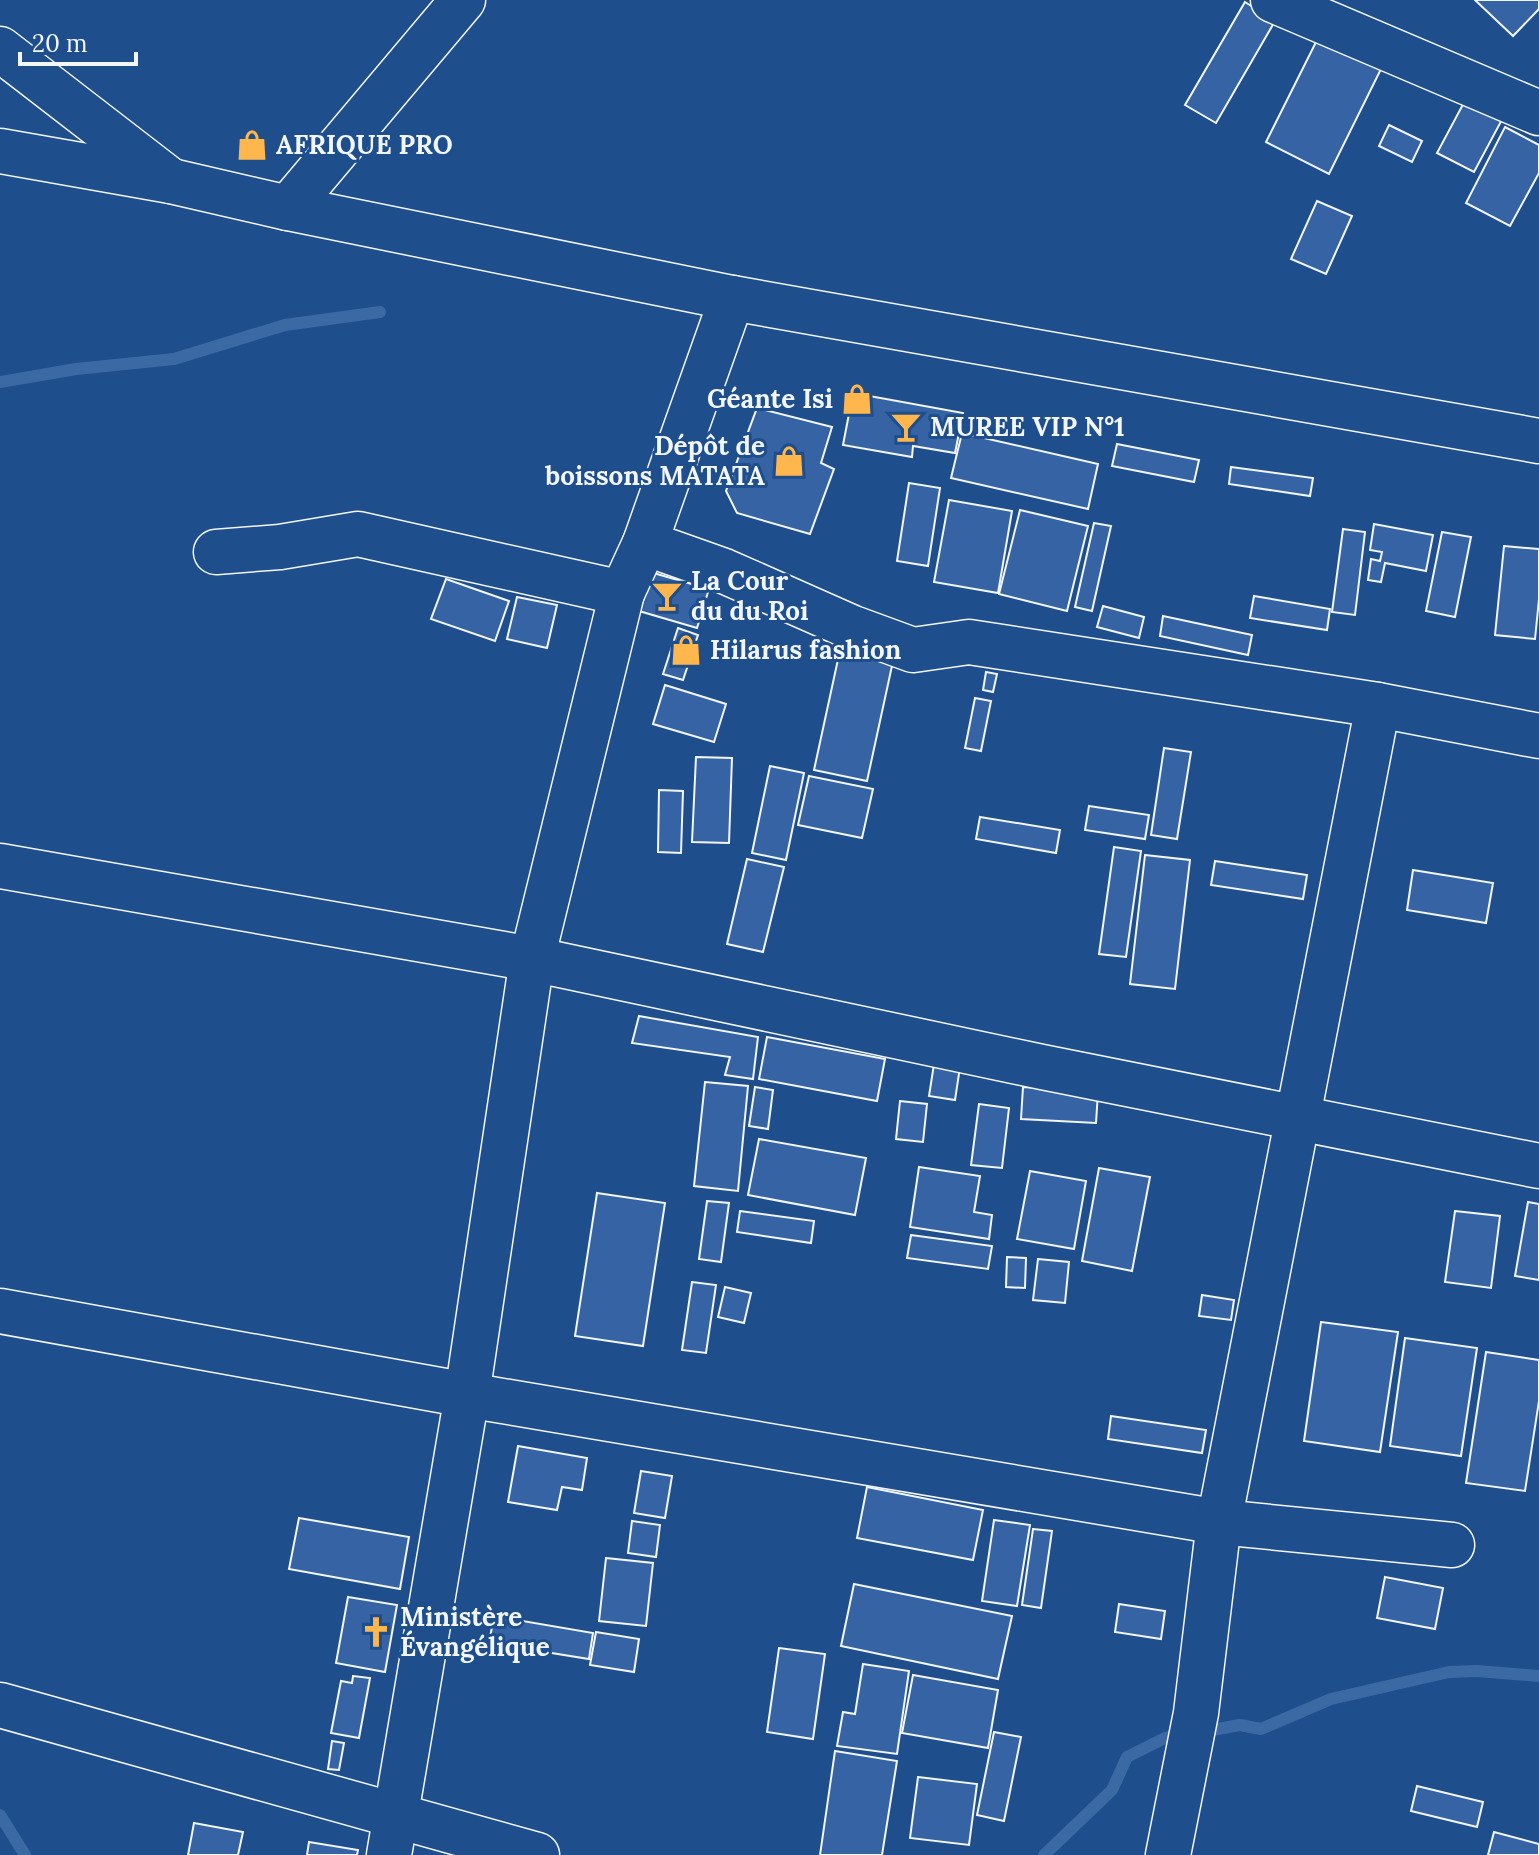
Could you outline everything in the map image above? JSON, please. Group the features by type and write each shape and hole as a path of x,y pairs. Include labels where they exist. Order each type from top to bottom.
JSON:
{"main road":[{"path":"288,208 463,0"},
{"path":"1273,0 1539,113"},
{"path":"0,49 171,181"},
{"path":"0,151 171,181 288,208 732,298 1539,441"},
{"path":"392,1836 467,1395 532,959 622,593 645,543 732,298"},
{"path":"216,552 280,547 358,534 622,593"},
{"path":"645,543 724,571 853,628 913,650 969,642 1378,705 1539,736"},
{"path":"1168,1855 1193,1733 1219,1522 1378,705"},
{"path":"0,866 532,959 1042,1067 1539,1166"},
{"path":"0,1311 467,1395 1219,1522 1452,1545"},
{"path":"0,1705 392,1836 537,1855"}],"building":[{"path":"1475,0 1539,0 1539,9 1513,36"},
{"path":"1245,2 1275,21 1216,123 1185,105"},
{"path":"1321,32 1384,63 1329,174 1266,142"},
{"path":"1468,95 1505,114 1474,172 1437,153"},
{"path":"1389,125 1422,141 1412,162 1379,146"},
{"path":"1505,127 1539,145 1539,173 1510,226 1466,203"},
{"path":"1317,201 1352,216 1326,274 1291,259"},
{"path":"853,393 963,413 955,453 913,446 912,457 843,445"},
{"path":"757,408 832,427 821,463 834,469 810,534 737,513 726,491"},
{"path":"962,433 1098,464 1088,509 951,478"},
{"path":"1117,444 1199,460 1194,482 1112,466"},
{"path":"1231,467 1313,478 1310,496 1229,484"},
{"path":"909,483 940,488 928,566 897,561"},
{"path":"949,500 1012,511 998,593 934,582"},
{"path":"1020,510 1088,526 1067,611 999,594"},
{"path":"1094,523 1111,526 1092,611 1075,607"},
{"path":"1374,524 1433,535 1426,571 1385,563 1381,582 1368,580 1371,559 1380,561 1382,552 1370,550"},
{"path":"1343,529 1365,532 1355,615 1332,612"},
{"path":"1442,532 1471,537 1455,617 1426,611"},
{"path":"1504,546 1539,549 1535,639 1495,635"},
{"path":"650,572 709,589 697,628 639,611"},
{"path":"446,579 509,601 495,641 431,619"},
{"path":"1254,596 1330,609 1327,630 1250,618"},
{"path":"517,597 557,605 547,648 507,639"},
{"path":"1103,606 1144,617 1139,638 1097,627"},
{"path":"1163,616 1252,635 1248,655 1160,636"},
{"path":"678,628 698,635 683,680 663,674"},
{"path":"842,641 895,652 867,781 814,770"},
{"path":"986,672 997,674 993,692 983,690"},
{"path":"665,685 726,704 714,742 653,724"},
{"path":"975,698 991,701 981,751 965,748"},
{"path":"1164,748 1191,752 1177,839 1151,835"},
{"path":"696,757 732,758 729,843 692,842"},
{"path":"770,766 804,773 786,860 752,853"},
{"path":"809,776 873,789 862,838 798,825"},
{"path":"659,790 683,791 681,853 658,852"},
{"path":"1089,806 1149,815 1145,839 1085,830"},
{"path":"980,817 1060,830 1056,853 976,839"},
{"path":"1114,847 1141,851 1126,957 1099,954"},
{"path":"1145,855 1190,860 1175,989 1130,984"},
{"path":"747,859 784,867 763,952 727,944"},
{"path":"1215,861 1307,875 1303,899 1211,885"},
{"path":"1413,870 1493,883 1486,923 1407,910"},
{"path":"639,1016 758,1037 753,1079 725,1075 730,1057 632,1043"},
{"path":"767,1037 885,1059 877,1101 759,1079"},
{"path":"934,1064 960,1067 955,1100 929,1096"},
{"path":"705,1082 748,1086 738,1191 694,1186"},
{"path":"755,1087 773,1090 768,1129 749,1126"},
{"path":"1023,1087 1098,1092 1096,1123 1021,1119"},
{"path":"900,1101 927,1104 923,1142 896,1139"},
{"path":"979,1104 1009,1108 1002,1168 971,1165"},
{"path":"759,1139 866,1158 855,1215 748,1195"},
{"path":"919,1167 980,1176 974,1212 992,1215 989,1239 910,1227"},
{"path":"1099,1168 1150,1177 1132,1271 1082,1261"},
{"path":"1030,1171 1086,1181 1074,1249 1017,1239"},
{"path":"597,1193 665,1203 643,1346 575,1336"},
{"path":"707,1201 729,1203 721,1262 699,1259"},
{"path":"1528,1202 1539,1204 1539,1280 1515,1276"},
{"path":"740,1211 814,1221 811,1243 737,1232"},
{"path":"1455,1211 1500,1216 1491,1288 1445,1282"},
{"path":"911,1235 992,1246 988,1269 907,1258"},
{"path":"1007,1257 1026,1258 1025,1288 1006,1287"},
{"path":"1038,1259 1069,1262 1065,1303 1033,1300"},
{"path":"692,1282 716,1285 706,1353 682,1350"},
{"path":"725,1287 751,1293 744,1323 718,1317"},
{"path":"1202,1295 1234,1300 1231,1320 1199,1316"},
{"path":"1321,1322 1398,1332 1380,1452 1304,1441"},
{"path":"1405,1338 1477,1348 1461,1456 1390,1446"},
{"path":"1486,1352 1539,1360 1539,1401 1525,1491 1466,1483"},
{"path":"1111,1416 1206,1430 1202,1453 1108,1439"},
{"path":"518,1446 587,1458 582,1490 562,1487 557,1510 508,1502"},
{"path":"641,1471 672,1476 665,1518 634,1513"},
{"path":"867,1487 983,1510 973,1560 857,1538"},
{"path":"299,1518 409,1537 400,1589 289,1569"},
{"path":"994,1520 1030,1525 1017,1606 982,1601"},
{"path":"632,1521 660,1525 656,1557 628,1553"},
{"path":"1033,1529 1052,1531 1041,1608 1022,1605"},
{"path":"606,1558 653,1563 646,1626 599,1621"},
{"path":"1385,1577 1443,1588 1435,1629 1377,1618"},
{"path":"854,1584 1012,1616 998,1679 841,1646"},
{"path":"348,1597 397,1605 385,1672 336,1663"},
{"path":"1119,1604 1165,1611 1161,1639 1115,1632"},
{"path":"494,1616 593,1633 589,1659 489,1643"},
{"path":"596,1632 639,1639 634,1672 590,1665"},
{"path":"779,1648 825,1654 813,1739 767,1732"},
{"path":"863,1664 909,1671 897,1754 837,1746 843,1712 855,1714"},
{"path":"913,1675 998,1690 988,1748 902,1733"},
{"path":"353,1676 370,1678 359,1738 331,1733 341,1681 352,1683"},
{"path":"994,1732 1021,1737 1004,1821 977,1815"},
{"path":"332,1741 344,1743 339,1770 328,1769"},
{"path":"835,1751 897,1761 882,1855 820,1855"},
{"path":"918,1777 977,1784 969,1845 910,1838"},
{"path":"1417,1786 1483,1802 1477,1827 1411,1811"},
{"path":"194,1823 243,1832 238,1855 188,1855"},
{"path":"1494,1832 1539,1844 1539,1855 1488,1855"},
{"path":"309,1842 358,1850 357,1855 307,1855"}],"waterway":[{"path":"0,382 76,369 174,359 285,325 380,312"},
{"path":"1201,1732 1240,1725 1261,1729 1331,1699 1449,1672 1539,1676"},
{"path":"1044,1855 1112,1790 1127,1757 1165,1738 1182,1735"},
{"path":"0,1815 25,1855"}],"place":[{"name":"AFRIQUE PRO","path":"252,145"},
{"name":"Géante Isi","path":"857,399"},
{"name":"MUREE VIP N°1","path":"906,427"},
{"name":"Dépôt de boissons MATATA","path":"789,461"},
{"name":"La Cour du du Roi","path":"667,596"},
{"name":"Hilarus fashion","path":"686,650"},
{"name":"Ministère Évangélique","path":"376,1632"}]}
